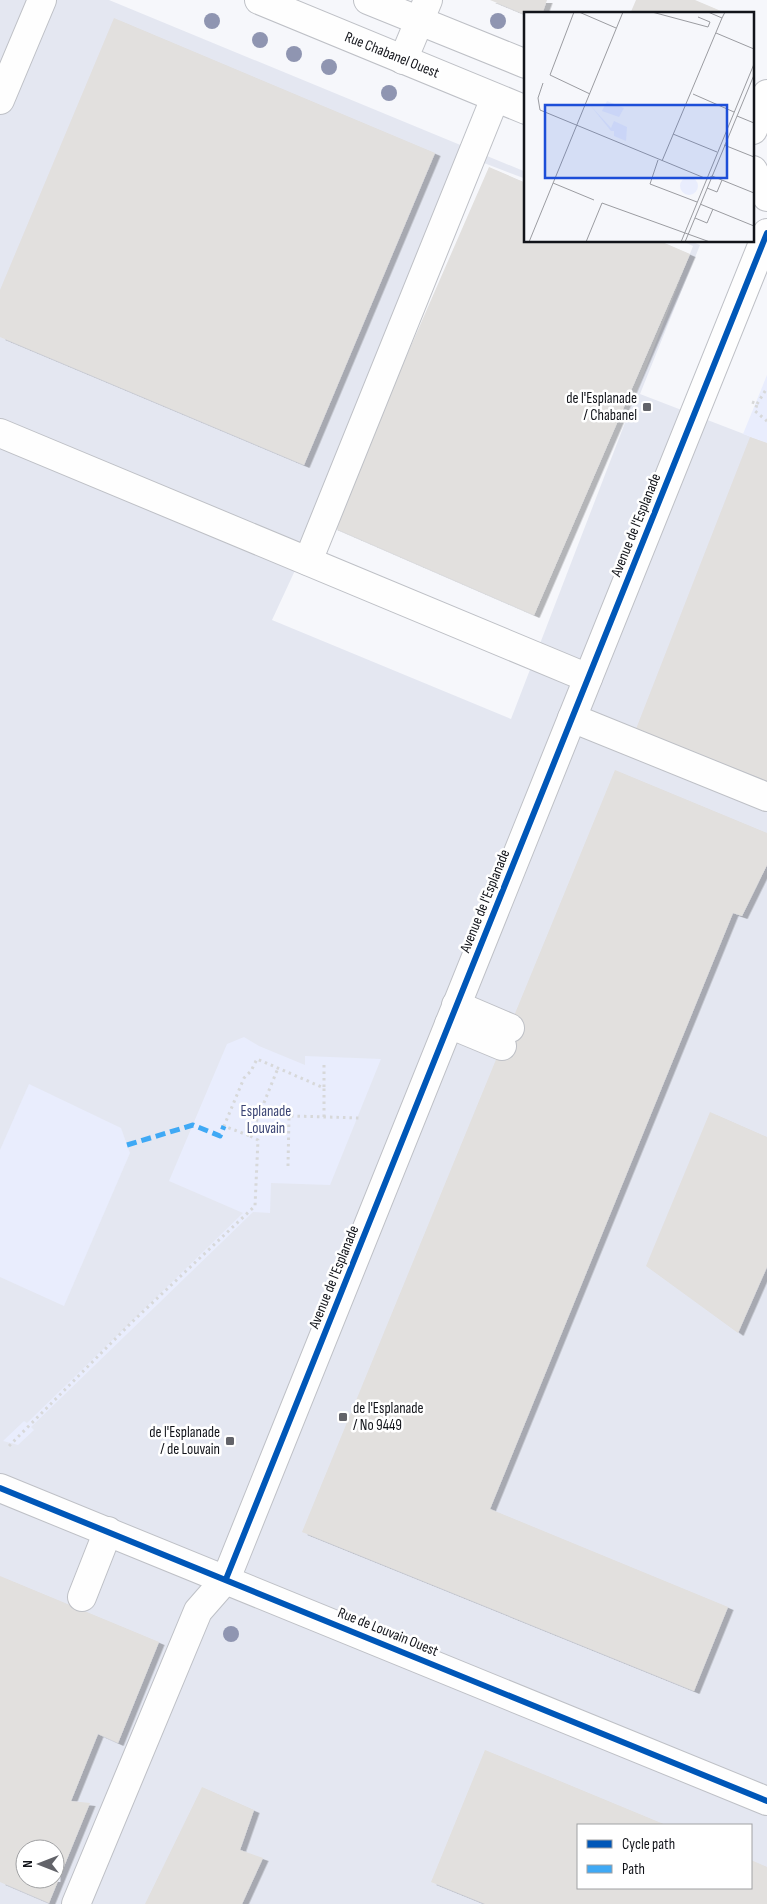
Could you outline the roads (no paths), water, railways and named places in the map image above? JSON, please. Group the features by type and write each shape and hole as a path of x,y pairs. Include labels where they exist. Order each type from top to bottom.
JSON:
{"street":[{"path":"0,100 42,0"},
{"name":"Rue Chabanel Ouest","path":"259,0 524,109"},
{"path":"368,0 424,11 524,63"},
{"path":"403,60 424,11"},
{"path":"754,127 767,94"},
{"path":"308,562 496,98"},
{"path":"754,157 767,162"},
{"path":"754,172 767,196"},
{"path":"754,204 767,209"},
{"name":"Avenue de l'Esplanade","path":"76,1904 198,1611 226,1579 767,232"},
{"path":"0,433 588,678"},
{"path":"572,718 767,797"},
{"path":"452,1014 506,1037"},
{"name":"Rue de Louvain Ouest","path":"2,1494 108,1531 767,1801"},
{"path":"82,1597 108,1531"}],"place":[{"name":"de l'Esplanade / Chabanel","path":"647,407"},
{"name":"de l'Esplanade / No 9449","path":"343,1417"},
{"name":"de l'Esplanade / de Louvain","path":"230,1441"}],"park label":[{"name":"Esplanade Louvain","path":"266,1120"}]}
